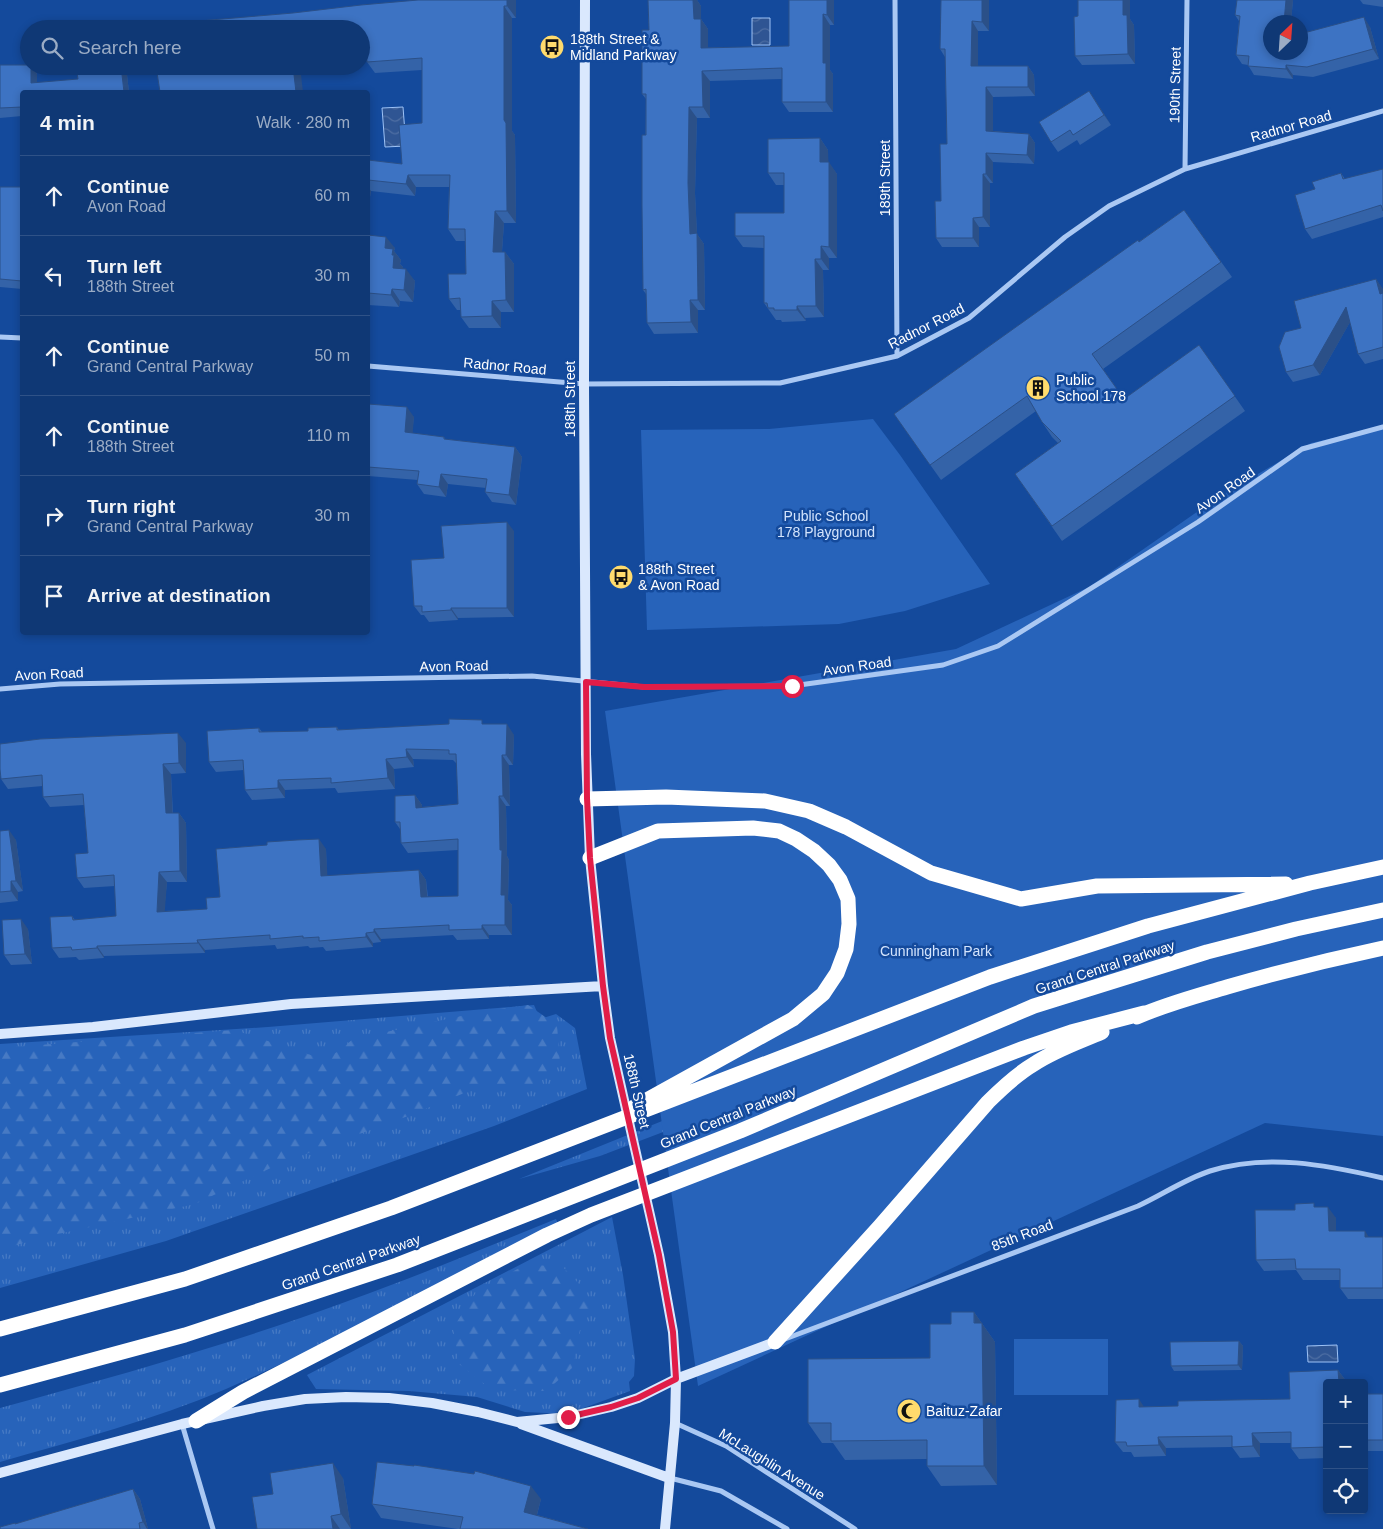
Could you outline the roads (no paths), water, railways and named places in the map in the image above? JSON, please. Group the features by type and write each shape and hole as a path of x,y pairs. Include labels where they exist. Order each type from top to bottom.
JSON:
{"highway":[{"path":"587,798 666,797 765,801 809,811 846,827 931,873 1021,899 1097,886 1310,884"},
{"path":"583,1135 793,1019 823,994 837,973 846,949 849,924 848,898 840,880 829,865 814,851 779,831 753,828 658,831 590,858"},
{"name":"Grand Central Parkway","path":"0,1329 185,1279 391,1208 990,978 1148,926 1383,867"},
{"name":"Grand Central Parkway","path":"0,1385 185,1335 397,1265 740,1131 1034,1006 1207,952 1296,929 1383,910"},
{"path":"189,1423 243,1392 547,1235 591,1215 1024,1048 1071,1032 1144,1013 1199,995 1326,960 1383,948"},
{"path":"775,1342 1001,1089 1034,1063 1144,1013"}],"main road":[{"name":"188th Street","path":"585,0 584,384 587,798"},
{"path":"0,1034 93,1027 292,1004 603,986 590,858 587,798"},
{"name":"188th Street","path":"603,986 610,1038 659,1255 673,1332 676,1379 675,1423 665,1529"},
{"name":"85th Road","path":"676,1379 775,1342"},
{"path":"517,1422 568,1417 611,1407 638,1398 676,1379"},
{"path":"0,1473 189,1423 297,1401 346,1397 390,1398 432,1403 478,1412 517,1422 669,1478"}],"street":[{"name":"189th Street","path":"895,0 897,356"},
{"name":"190th Street","path":"1185,169 1187,0"},
{"name":"Radnor Road","path":"370,366 584,384 780,383 897,356 969,318 1065,236 1109,206 1185,169 1383,111"},
{"path":"0,337 20,338"},
{"name":"Avon Road","path":"0,689 60,684 532,676 644,687 792,686 943,665 998,646 1198,522 1302,449 1383,427"},
{"name":"85th Road","path":"775,1342 1138,1206 1201,1175 1228,1166 1250,1162 1278,1161 1312,1164 1383,1178"},
{"path":"189,1423 213,1529"},
{"name":"McLaughlin Avenue","path":"675,1423 726,1446 855,1529"},
{"path":"669,1478 721,1491 787,1529"}],"water":[{"path":"752,18 770,18 770,45 752,45"},
{"path":"403,107 406,146 385,147 382,108"},
{"path":"1337,1345 1338,1362 1308,1362 1307,1346"}],"place":[{"name":"188th Street & Midland Parkway","path":"552,47"},
{"name":"Public School 178","path":"1038,388"},
{"name":"188th Street & Avon Road","path":"621,577"},
{"name":"Baituz-Zafar","path":"909,1411"}],"park label":[{"name":"Public School 178 Playground","path":"826,524"},
{"name":"Cunningham Park","path":"936,951"}]}
